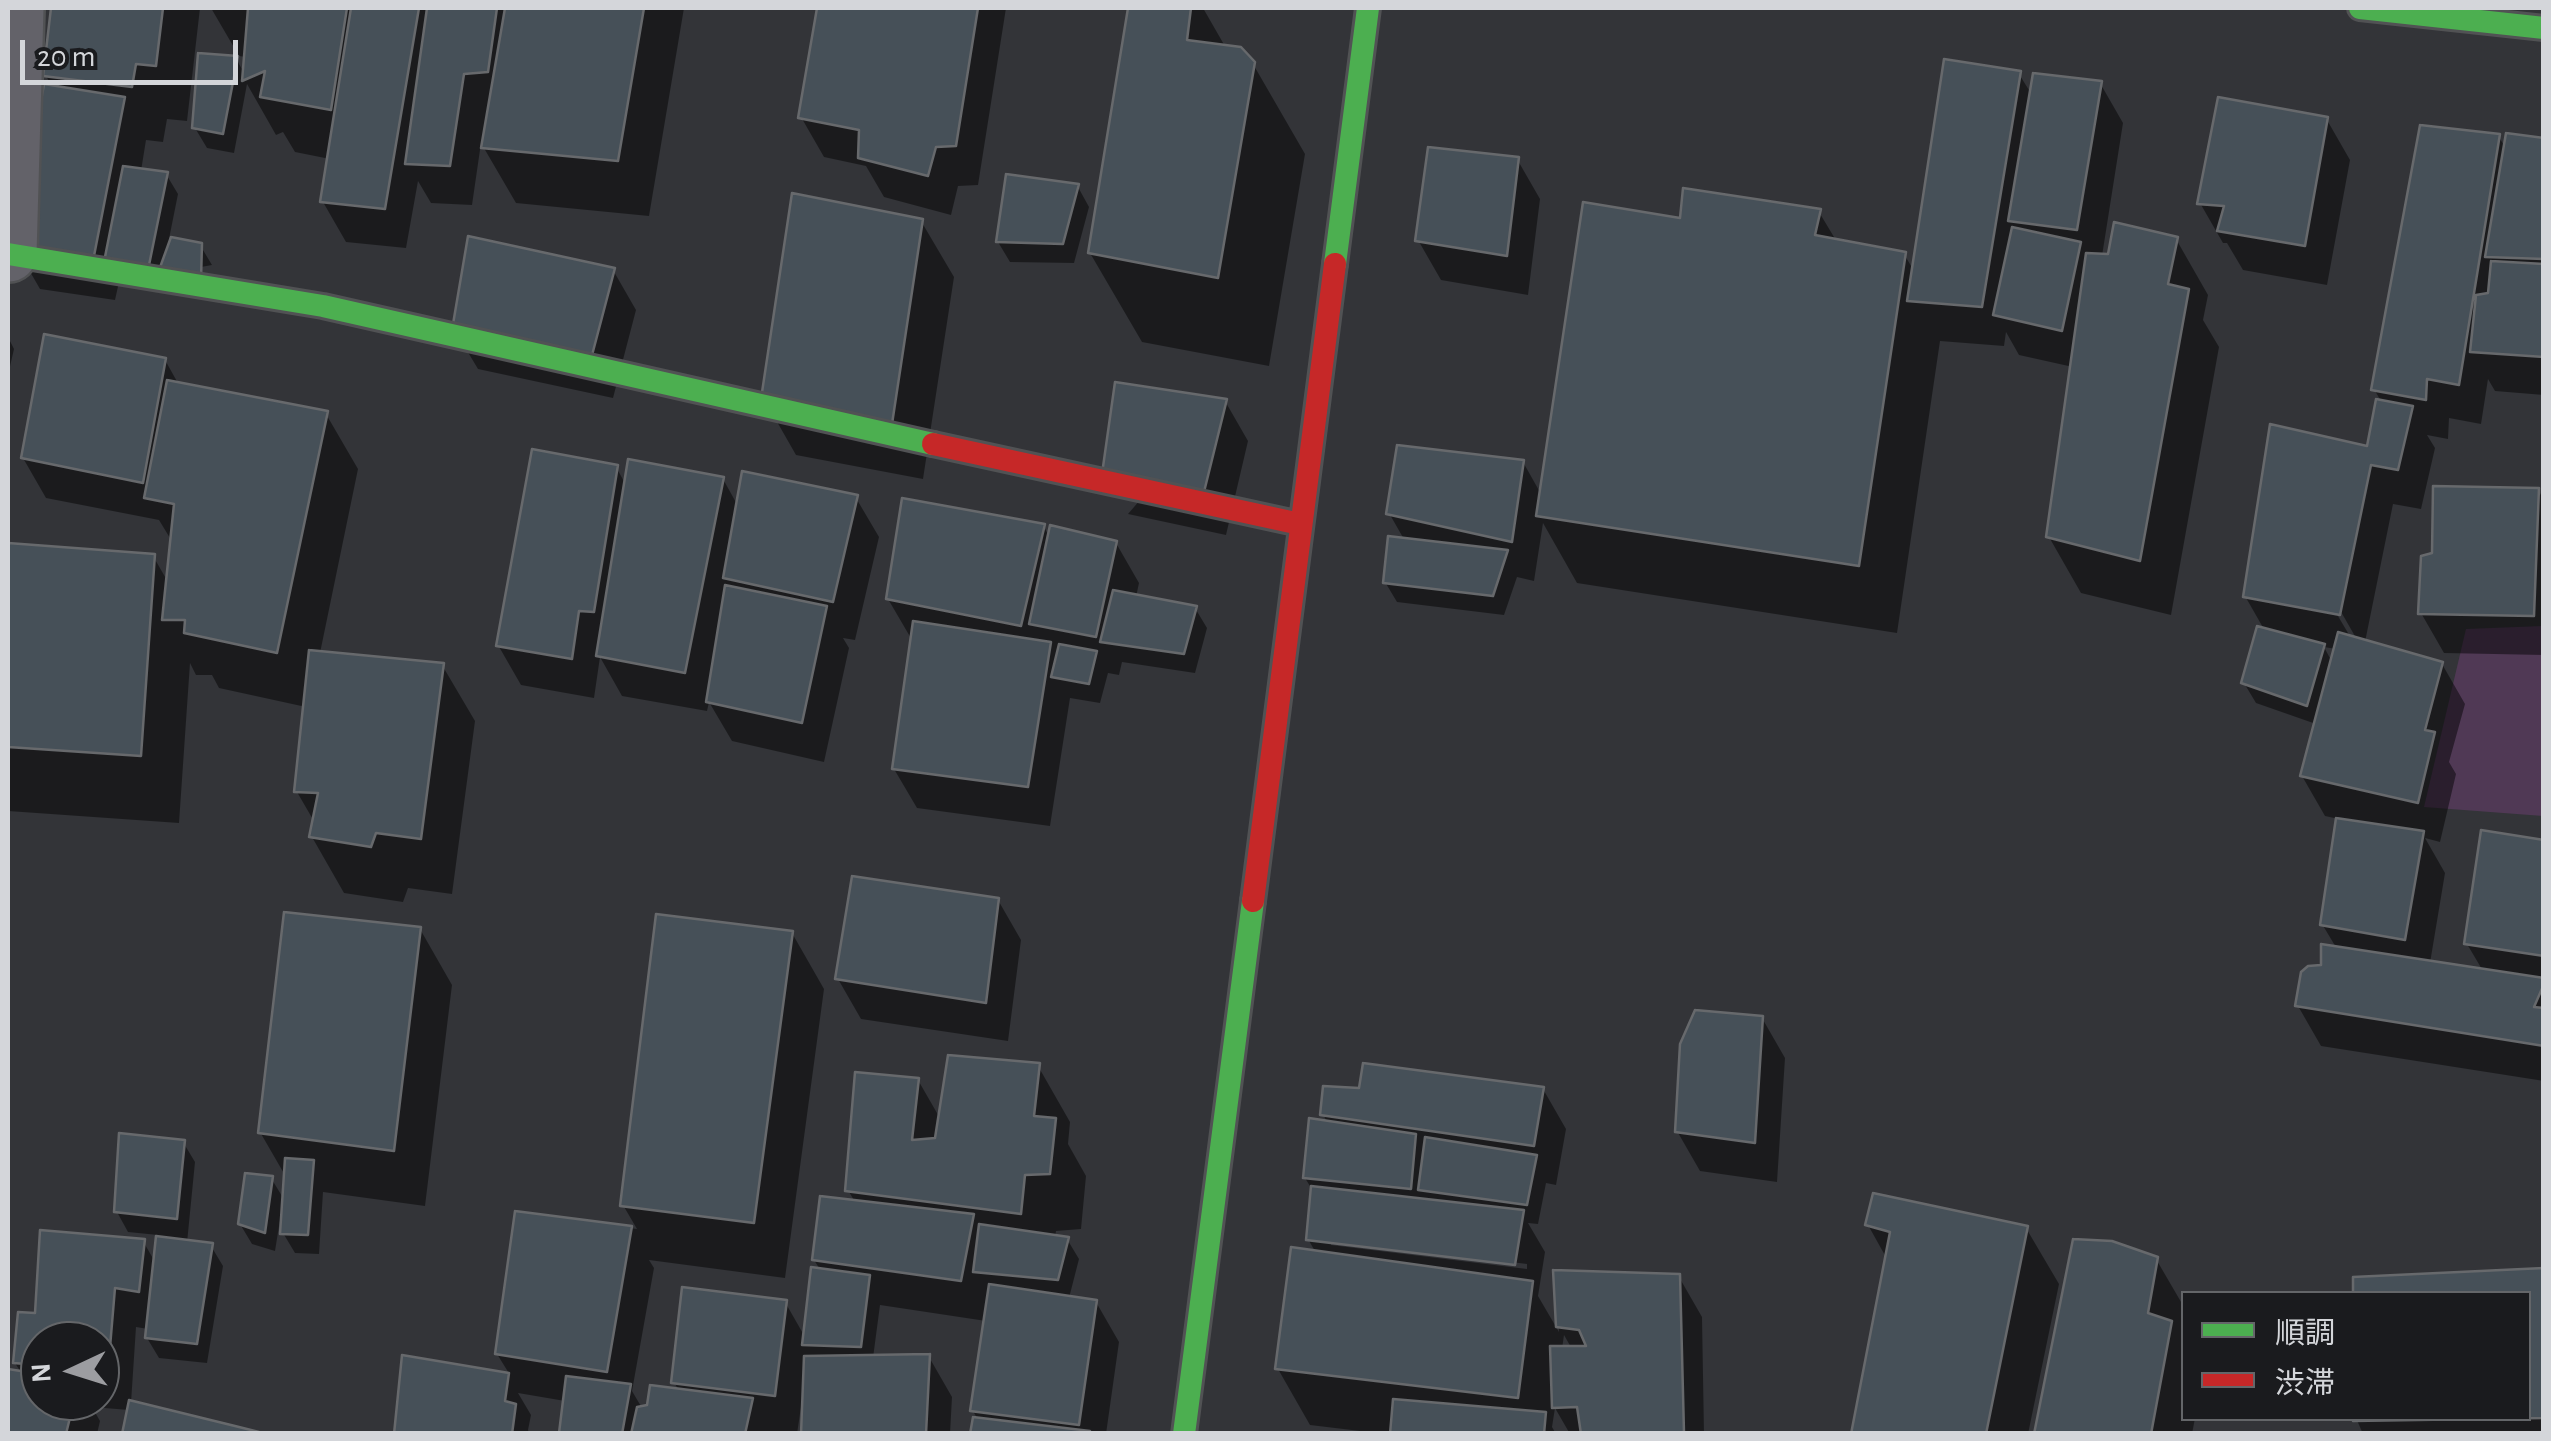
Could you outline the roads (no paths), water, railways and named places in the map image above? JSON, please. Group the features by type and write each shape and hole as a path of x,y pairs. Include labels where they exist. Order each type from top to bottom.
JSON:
{"main road":[{"path":"1184,1434 1368,8"},
{"path":"2360,8 2544,28"},
{"path":"8,254 323,306 1300,524"}],"street":[{"path":"8,254 16,8"}]}
